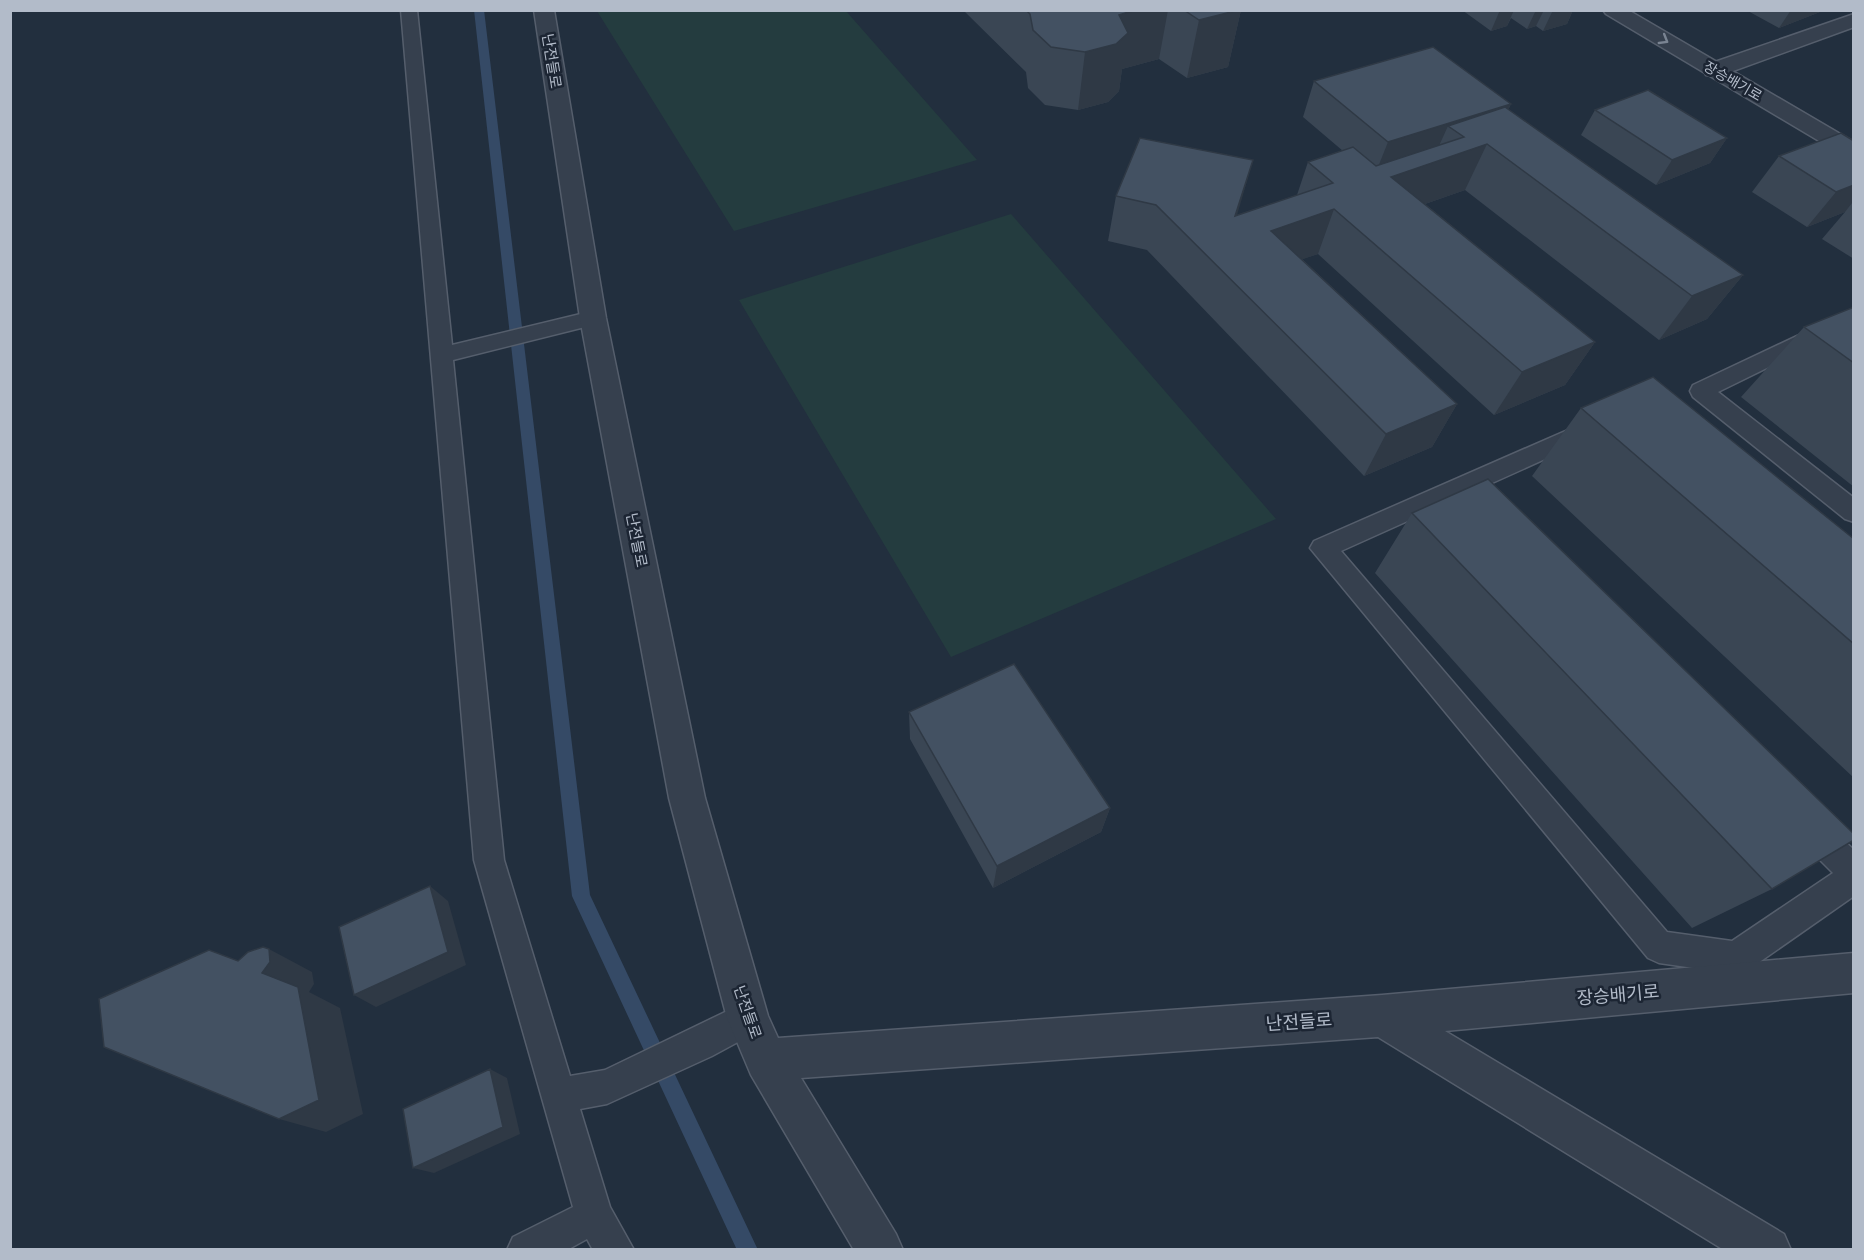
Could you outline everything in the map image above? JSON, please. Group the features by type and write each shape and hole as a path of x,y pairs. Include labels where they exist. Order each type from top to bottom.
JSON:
{"street":[{"name":"난전들로","path":"544,10 593,318 687,798 748,1018 766,1060 880,1250"},
{"name":"장승배기로","path":"1613,10 1854,152"},
{"name":"장승배기로","path":"1652,10 1761,73"},
{"path":"1714,70 1854,20"},
{"name":"장승배기로","path":"1382,1016 1854,973"},
{"name":"난전들로","path":"766,1060 1382,1016"},
{"path":"1382,1016 1768,1250"}],"lane":[{"path":"409,10 489,860 594,1216 615,1250"},
{"path":"1854,316 1701,391 1854,512"},
{"path":"441,355 593,318"},
{"path":"1610,421 1474,493 1323,548 1659,947 1736,958 1854,877"},
{"path":"1794,813 1854,872"},
{"path":"558,1095 607,1087 700,1044 748,1018"},
{"path":"526,1250 594,1216"}],"green space":[{"path":"597,11 846,11 977,160 734,231"},
{"path":"1011,214 1276,519 951,657 739,300"}],"building":[{"path":"1026,10 1135,10 1119,15 1128,33 1116,44 1085,52 1051,47 1033,30 1030,14"},
{"path":"1184,10 1239,10 1199,20"},
{"path":"1433,47 1511,104 1388,142 1314,81"},
{"path":"1648,90 1727,138 1672,160 1595,110"},
{"path":"1505,107 1743,275 1692,296 1487,144 1391,177 1595,342 1522,372 1334,209 1271,231 1457,404 1386,434 1156,205 1116,196 1140,138 1253,160 1235,216 1333,183 1308,162 1353,147 1376,166 1464,137 1448,126"},
{"path":"1841,133 1854,141 1854,185 1836,192 1779,156"},
{"path":"1854,307 1854,363 1804,327"},
{"path":"1653,377 1854,539 1854,644 1581,408"},
{"path":"1488,479 1854,834 1854,840 1772,889 1412,513"},
{"path":"1014,664 1110,808 997,866 909,712"},
{"path":"430,886 448,952 354,995 339,927"},
{"path":"263,947 269,949 270,962 262,973 298,987 319,1100 279,1119 104,1047 99,999 209,950 238,961 248,952"},
{"path":"490,1069 503,1127 413,1168 403,1109"}],"waterway":[{"path":"479,10 581,896 748,1250"}]}
